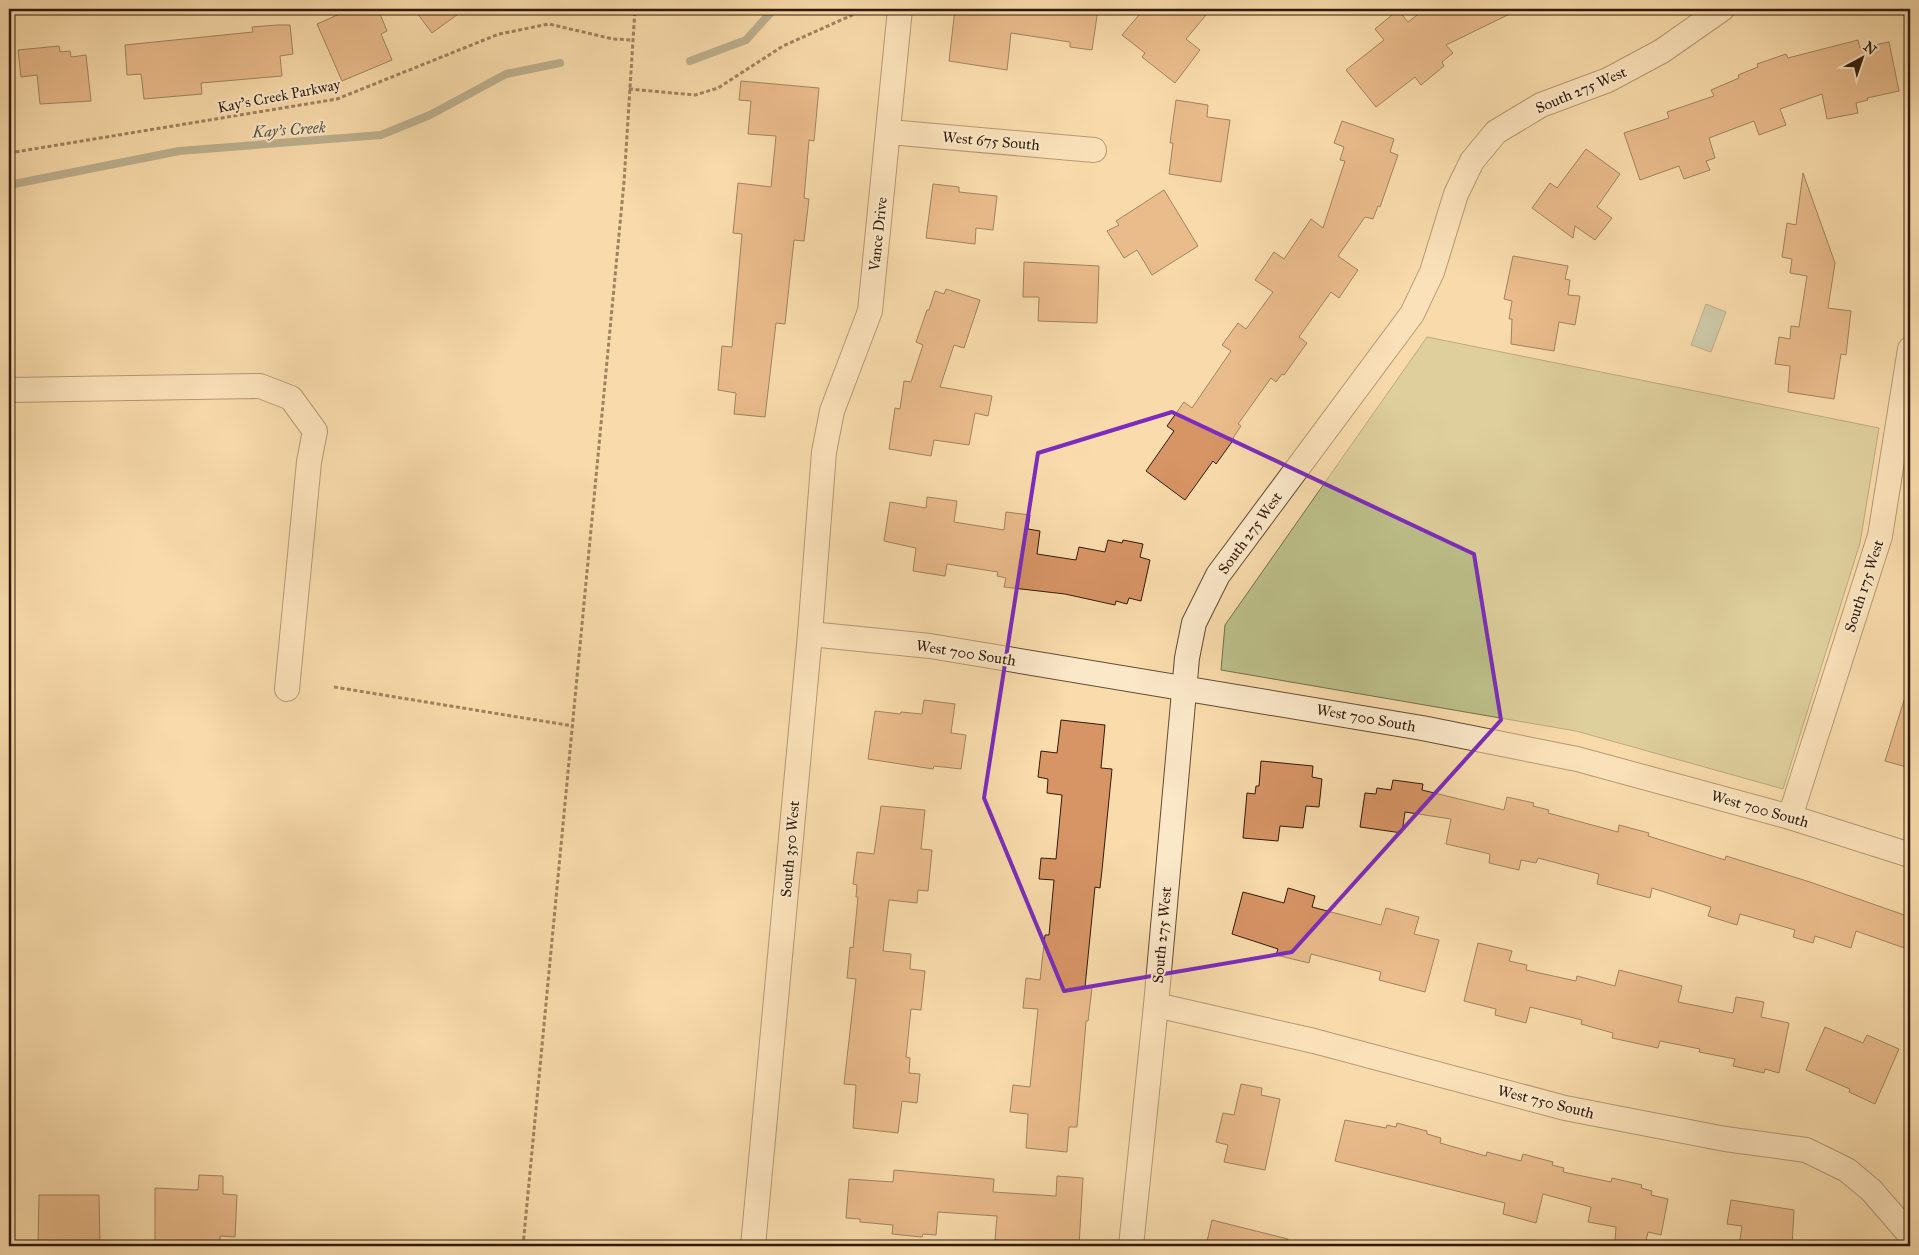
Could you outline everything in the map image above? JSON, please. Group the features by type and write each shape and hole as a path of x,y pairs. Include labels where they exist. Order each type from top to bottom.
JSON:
{"street":[{"name":"Vance Drive","path":"824,452 832,411 870,311 900,9"},
{"name":"South 275 West","path":"1131,1246 1156,1005 1184,687 1194,622 1218,575 1412,314 1432,272 1456,194 1472,161 1496,132 1541,105 1608,80 1662,51 1722,9"},
{"name":"West 675 South","path":"889,132 1094,150"},
{"name":"South 175 West","path":"1790,817 1880,536 1910,349"},
{"path":"9,390 260,386 291,398 315,431 310,462 287,689"},
{"name":"South 350 West","path":"753,1246 810,634 824,452"},
{"name":"West 700 South","path":"810,634 930,646 1184,687 1412,726 1577,759 1790,817 1910,855"},
{"name":"West 750 South","path":"1156,1005 1314,1041 1565,1108 1725,1139 1806,1150 1847,1170 1871,1190 1910,1235"}],"path":[{"path":"523,1246 624,182 635,9"},
{"path":"629,88 695,94 718,88 783,46 859,12 870,9"},
{"name":"Kay's Creek Parkway","path":"9,153 337,99 500,34 549,24 613,39 632,40"},
{"path":"334,686 573,726"}],"highlighted area":[{"path":"1172,412 1474,554 1501,720 1292,952 1064,991 984,798 1038,453"}],"green space":[{"path":"1427,337 1879,428 1860,543 1783,789 1576,731 1221,670 1225,625"}],"shaded area":[{"path":"1706,304 1726,312 1711,352 1691,345"}],"building":[{"path":"351,9 378,9 387,31 381,34 392,60 342,81 317,24"},
{"path":"414,9 465,9 432,33"},
{"path":"955,9 991,9 1035,14 1035,9 1098,9 1092,50 1070,47 1070,42 1011,33 1007,70 949,61"},
{"path":"1144,9 1211,9 1186,39 1200,50 1175,83 1142,57 1145,53 1122,35"},
{"path":"1425,9 1520,9 1446,45 1453,53 1442,62 1444,66 1421,85 1415,77 1376,107 1346,70 1384,40 1375,29 1398,10 1408,22"},
{"path":"290,25 293,54 280,56 282,76 201,83 202,94 144,99 141,74 127,75 125,45 253,32 252,27"},
{"path":"1858,40 1860,48 1889,42 1899,91 1867,98 1868,100 1856,103 1858,113 1827,119 1822,94 1780,109 1786,125 1759,135 1754,121 1709,138 1715,158 1706,161 1710,170 1684,179 1679,166 1640,180 1624,133 1669,118 1667,112 1714,96 1711,90 1739,78 1738,75 1758,67 1757,64 1786,54 1788,58"},
{"path":"59,46 60,52 70,51 71,57 86,55 91,101 40,104 37,75 21,77 18,50"},
{"path":"741,81 819,88 814,141 809,140 804,198 809,199 804,241 794,240 785,324 776,323 765,417 734,414 736,393 718,390 722,346 732,347 742,234 733,233 738,183 771,187 776,136 748,134 751,101 739,100"},
{"path":"1176,100 1208,105 1207,117 1230,120 1221,182 1169,174 1173,143 1170,143"},
{"path":"1342,121 1394,139 1390,152 1398,155 1380,207 1378,206 1373,219 1365,217 1338,256 1358,270 1339,298 1331,292 1299,337 1307,343 1284,375 1282,374 1276,382 1271,378 1238,424 1241,426 1234,439 1216,464 1213,461 1185,500 1146,471 1174,431 1167,426 1184,402 1192,408 1231,351 1222,345 1238,323 1246,329 1273,292 1255,280 1274,252 1284,259 1311,219 1323,228 1345,161 1340,160 1344,147 1334,143"},
{"path":"1586,149 1620,174 1597,207 1612,218 1595,240 1575,226 1573,238 1532,208 1550,183 1557,188"},
{"path":"1803,173 1835,263 1828,308 1851,311 1846,355 1841,354 1834,399 1788,392 1790,366 1775,364 1779,337 1790,339 1791,326 1799,327 1807,276 1790,273 1792,259 1782,257 1787,223 1796,225"},
{"path":"933,184 959,187 959,192 997,196 993,230 976,228 975,244 926,238"},
{"path":"1164,190 1198,246 1152,275 1137,250 1124,258 1107,231 1119,225 1116,221"},
{"path":"1513,256 1568,266 1565,279 1570,280 1568,295 1580,296 1575,325 1559,322 1554,351 1511,344 1512,319 1509,319 1512,301 1504,299"},
{"path":"1024,262 1099,266 1097,323 1038,321 1039,297 1023,297"},
{"path":"946,289 980,300 964,348 954,345 940,387 992,396 988,416 975,413 969,445 934,440 931,456 889,449 895,408 900,409 904,381 911,382 923,345 916,342 927,310 929,310 935,291 944,294"},
{"path":"927,497 957,501 954,522 1004,530 1006,512 1030,515 1028,529 1040,531 1037,554 1076,560 1079,547 1105,552 1108,540 1122,543 1123,540 1143,544 1140,557 1150,560 1141,601 1129,598 1127,604 1116,601 1115,605 1065,594 1004,587 1006,578 997,576 998,572 947,564 945,576 913,571 916,548 884,541 890,502 926,508"},
{"path":"1906,694 1910,695 1910,768 1885,761"},
{"path":"924,700 955,704 951,733 966,735 961,769 934,766 933,769 868,759 875,711 922,714"},
{"path":"1061,720 1105,725 1101,768 1112,769 1100,888 1095,887 1085,987 1092,988 1088,1021 1086,1021 1077,1127 1069,1127 1067,1152 1026,1148 1028,1114 1010,1112 1013,1085 1030,1087 1038,1009 1023,1008 1026,978 1040,980 1045,935 1049,935 1054,880 1039,879 1041,858 1056,859 1062,795 1047,793 1048,779 1038,777 1041,751 1057,753"},
{"path":"1261,761 1313,766 1312,777 1322,779 1319,807 1306,806 1303,828 1280,826 1278,841 1243,838 1247,793 1255,794 1256,786 1259,786"},
{"path":"1393,780 1423,784 1422,790 1504,810 1507,797 1534,803 1533,806 1549,810 1548,813 1618,832 1619,825 1649,833 1648,836 1725,860 1726,856 1810,882 1910,917 1910,950 1856,931 1851,948 1815,936 1813,943 1793,937 1795,930 1740,914 1737,925 1708,916 1711,907 1652,888 1650,898 1597,884 1599,874 1538,858 1536,863 1521,860 1519,870 1489,863 1490,854 1446,844 1451,819 1405,812 1402,833 1360,827 1365,793 1376,794 1377,788 1391,790"},
{"path":"881,806 925,810 921,849 932,850 928,891 918,890 917,903 889,900 883,951 911,954 910,969 925,971 921,1010 911,1009 906,1057 910,1058 909,1073 920,1074 917,1103 902,1101 898,1133 853,1128 856,1085 844,1084 856,979 847,978 850,947 853,948 858,897 856,897 857,885 853,884 857,852 874,854"},
{"path":"1288,888 1315,896 1312,907 1381,925 1386,908 1419,917 1414,934 1439,940 1425,992 1379,980 1381,972 1311,954 1309,963 1276,955 1278,949 1232,934 1243,892 1284,903"},
{"path":"1478,943 1512,951 1509,961 1527,965 1526,970 1576,981 1577,976 1615,986 1619,970 1682,986 1678,1002 1733,1013 1736,997 1764,1002 1761,1017 1789,1023 1779,1073 1765,1069 1764,1073 1733,1066 1735,1059 1699,1052 1700,1049 1660,1041 1658,1048 1612,1038 1613,1033 1581,1024 1582,1020 1530,1007 1526,1023 1495,1015 1496,1009 1464,1001"},
{"path":"1825,1027 1863,1043 1867,1035 1899,1049 1875,1104 1849,1092 1850,1089 1806,1070"},
{"path":"1241,1084 1262,1088 1261,1095 1280,1099 1265,1170 1224,1162 1228,1145 1216,1142 1223,1113 1234,1115"},
{"path":"1345,1120 1386,1128 1387,1125 1396,1127 1397,1123 1427,1131 1427,1134 1441,1138 1440,1143 1486,1156 1487,1152 1521,1161 1523,1154 1553,1162 1552,1165 1564,1168 1563,1172 1611,1182 1612,1178 1642,1185 1641,1188 1652,1191 1651,1195 1668,1199 1661,1235 1648,1232 1645,1246 1615,1241 1616,1227 1588,1222 1591,1207 1543,1194 1536,1223 1503,1214 1505,1203 1335,1161"},
{"path":"894,1170 994,1179 993,1192 1056,1196 1057,1176 1083,1178 1079,1246 1038,1246 1038,1243 995,1240 997,1216 938,1212 936,1235 923,1234 922,1237 892,1234 893,1225 860,1222 860,1219 846,1218 849,1179 893,1182"},
{"path":"199,1175 223,1176 223,1194 237,1195 235,1237 220,1236 220,1242 202,1241 202,1246 171,1246 172,1244 155,1242 155,1188 198,1190"},
{"path":"39,1195 99,1195 100,1244 38,1244"},
{"path":"1731,1200 1794,1210 1792,1246 1739,1246 1742,1226 1727,1224"},
{"path":"1212,1220 1288,1239 1287,1246 1206,1246"}],"waterway":[{"name":"Kay's Creek","path":"690,61 746,40 774,9"},
{"name":"Kay's Creek","path":"9,185 179,151 381,135 430,115 506,74 560,63"}]}
